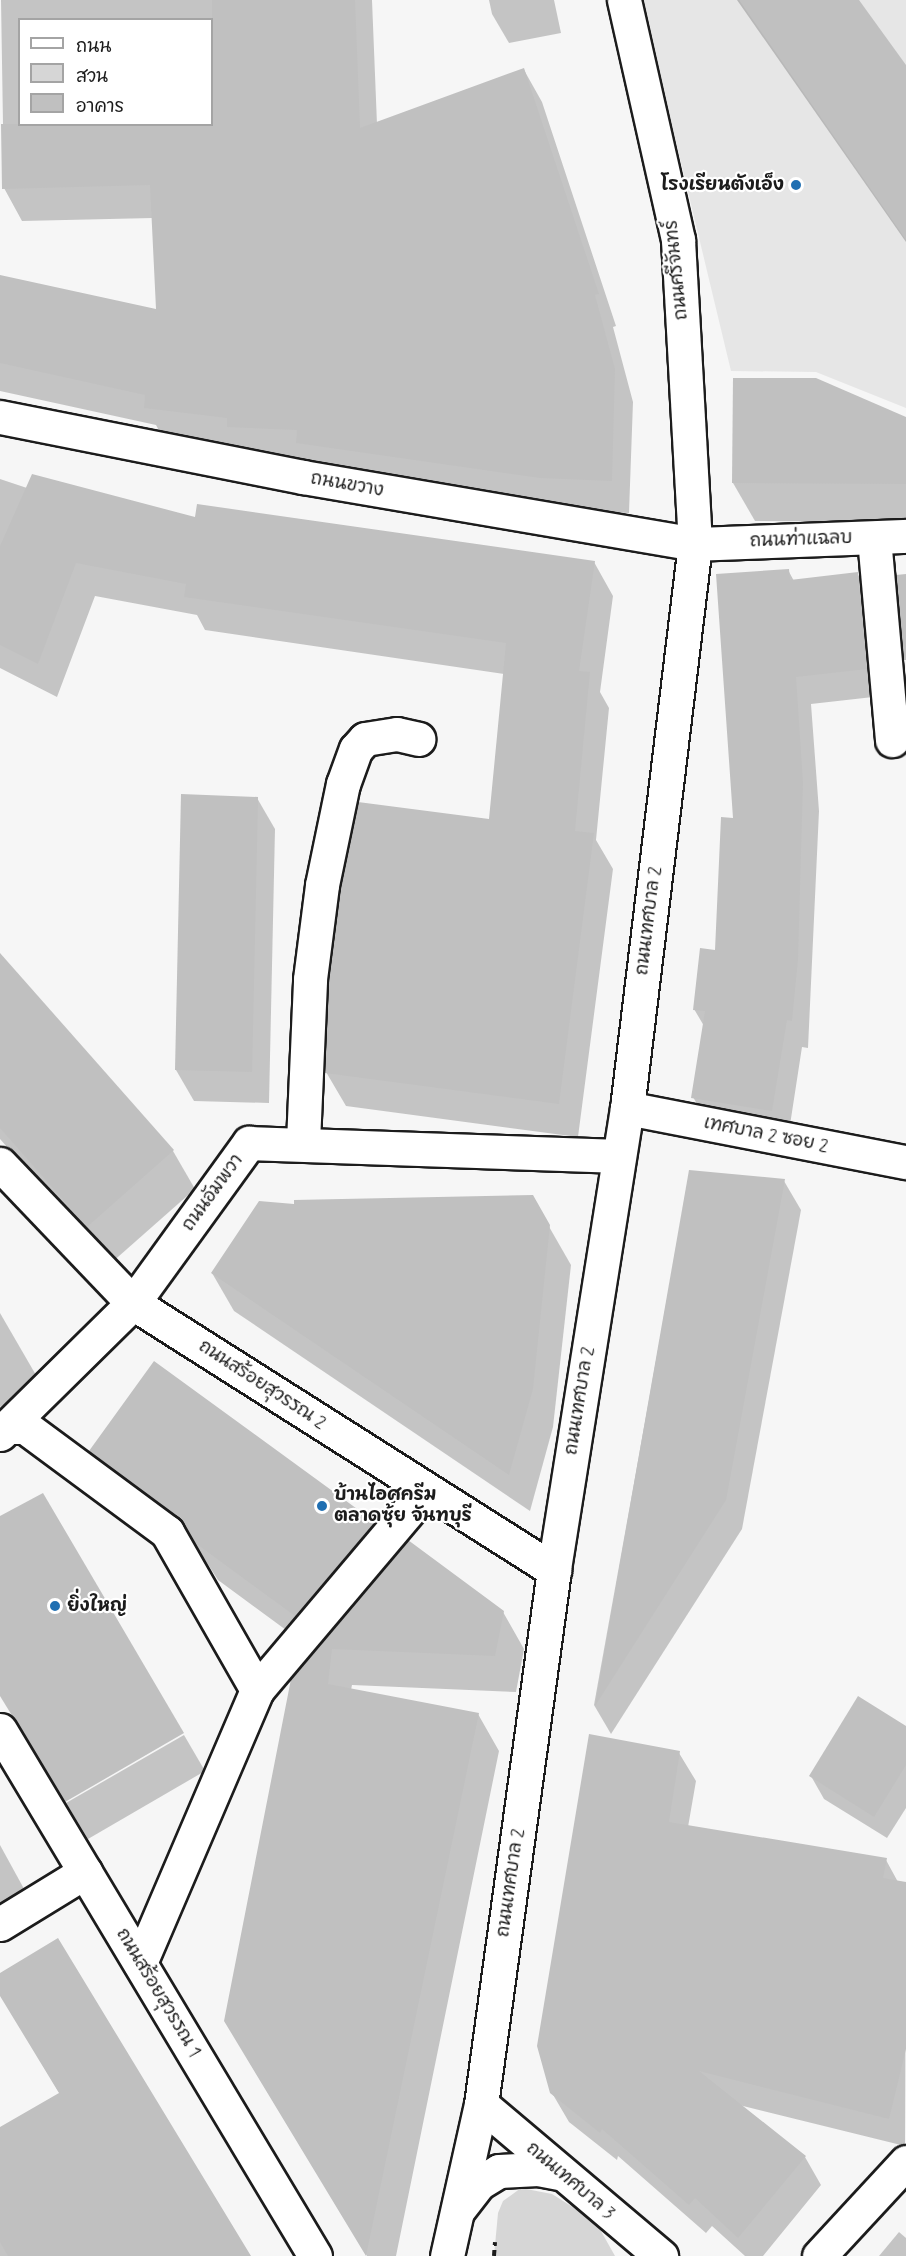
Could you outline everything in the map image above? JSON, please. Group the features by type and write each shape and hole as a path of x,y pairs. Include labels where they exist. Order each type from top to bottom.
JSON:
{"street":[{"name":"ถนนศรีจันทร์","path":"624,0 678,240 695,544"},
{"name":"ถนนขวาง","path":"0,417 303,477 695,544"},
{"name":"ถนนท่าแฉลบ","path":"695,544 906,536"},
{"path":"874,538 892,740"},
{"name":"ถนนเทศบาล 2","path":"447,2256 481,2104 554,1570 627,1108 695,544"},
{"path":"303,1142 310,979 322,885 343,784 356,749 365,739 397,734 418,739"},
{"name":"เทศบาล 2 ซอย 2","path":"627,1108 906,1162"},
{"name":"ถนนอัมพวา","path":"4,1431 133,1303 249,1143 303,1142 618,1156"},
{"name":"ถนนสร้อยสุวรรณ 2","path":"0,1164 133,1303 554,1570"},
{"path":"4,1431 25,1427 167,1532 257,1689"},
{"path":"140,1963 257,1689 426,1490"},
{"name":"ถนนสร้อยสุวรรณ 1","path":"0,1730 315,2256"},
{"path":"0,1924 85,1872"},
{"name":"ถนนเทศบาล 3","path":"481,2104 642,2245 661,2256"},
{"path":"819,2256 906,2162"},
{"path":"457,2211 479,2182 499,2171 538,2169 558,2173"}],"shaded area":[{"name":"โรงเรียนตังเอ็ง","path":"642,0 906,0 906,408 816,372 731,371"}],"green space":[{"path":"521,2188 552,2194 597,2224 615,2256 494,2256 498,2213 503,2201"}],"building":[{"path":"212,0 355,0 360,128 524,68 599,294 595,295 615,369 612,481 540,478 296,443 297,430 227,427 227,418 144,408 145,395 0,363 0,275 156,309 150,185 2,189 1,124 18,124 18,126 213,126"},
{"path":"739,0 859,0 906,65 906,240"},
{"path":"733,378 816,378 906,417 906,484 732,483"},
{"path":"32,474 195,517 197,504 595,561 579,671 590,672 575,831 594,833 559,1104 325,1073 329,981 340,888 358,802 489,819 506,643 184,597 186,584 76,563 38,664 0,645 0,546"},
{"path":"789,569 790,580 858,572 867,669 796,677 803,782 798,959 792,1021 787,1020 772,1111 691,1098 705,1011 693,1010 700,948 715,950 721,817 733,818 716,574"},
{"path":"906,574 906,660 904,660 896,575"},
{"path":"181,794 258,797 252,1072 175,1070"},
{"path":"0,953 174,1150 87,1227 0,1128"},
{"path":"689,1170 785,1179 726,1500 595,1706"},
{"path":"533,1195 550,1225 533,1389 509,1475 211,1273 259,1201 294,1204 294,1200"},
{"path":"154,1361 375,1522 295,1616 194,1542 178,1517 89,1451"},
{"name":"ยิ่งใหญ่","path":"43,1493 184,1733 65,1802 0,1696 0,1516"},
{"path":"408,1540 504,1611 495,1656 332,1649 328,1684 479,1713 366,2256 224,2021 291,1679"},
{"path":"858,1696 906,1726 906,1765 874,1817 809,1776"},
{"path":"589,1734 680,1751 669,1822 887,1858 883,1878 906,1882 906,2049 889,2119 699,2071 806,2156 738,2238 695,2198 689,2205 602,2129 600,2133 550,2093 537,2046"},
{"path":"58,1938 251,2256 8,2256 0,2242 0,2127 59,2093 0,1996 0,1973"}],"place":[{"name":"โรงเรียนตังเอ็ง","path":"796,185"},
{"name":"บ้านไอศครีม ตลาดซุ้ย จันทบุรี","path":"322,1506"},
{"name":"ยิ่งใหญ่","path":"55,1606"}]}
